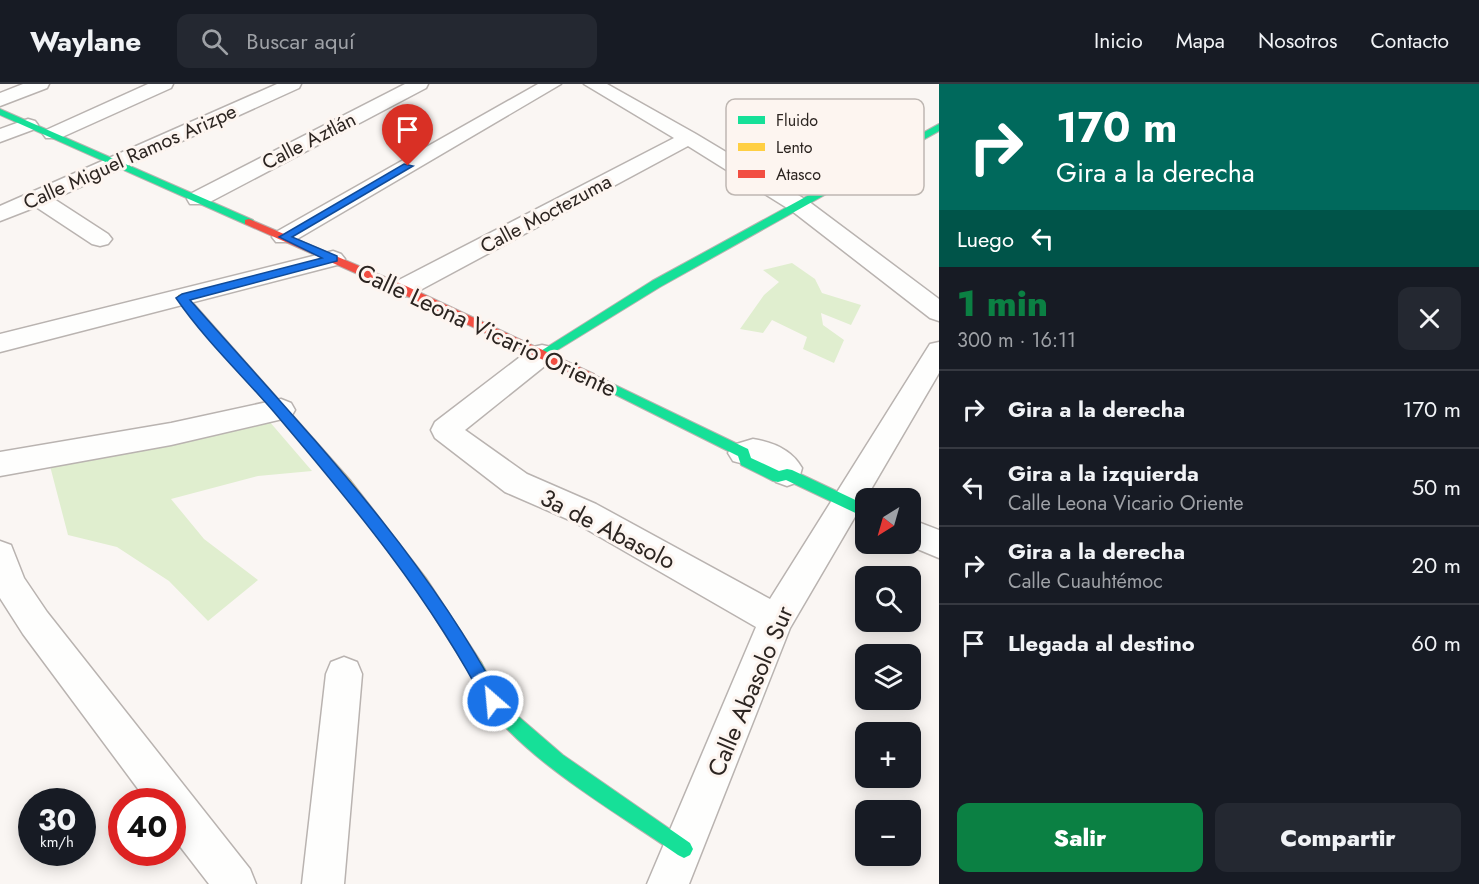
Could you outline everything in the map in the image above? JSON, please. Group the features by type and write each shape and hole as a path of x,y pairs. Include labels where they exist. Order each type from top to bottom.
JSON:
{"street":[{"path":"0,100 40,84"},
{"path":"52,134 164,84"},
{"name":"Calle Miguel Ramos Arizpe","path":"0,214 120,163 292,84"},
{"name":"Calle Aztlán","path":"198,199 419,84"},
{"path":"284,237 552,84"},
{"path":"593,84 726,161"},
{"name":"Calle Leona Vicario Oriente","path":"0,112 402,289 542,354 743,453"},
{"path":"0,136 28,125"},
{"path":"924,135 939,126"},
{"name":"Calle Moctezuma","path":"402,289 689,138"},
{"path":"782,195 800,206 939,312"},
{"path":"542,354 656,284 819,195"},
{"path":"37,198 100,239"},
{"path":"0,343 333,259"},
{"path":"182,298 346,485 421,583 467,652 493,701 513,723 557,761 684,849"},
{"name":"Calle Abasolo Sur","path":"867,488 939,351"},
{"name":"3a de Abasolo","path":"542,354 445,430 516,483 585,513 776,620"},
{"path":"0,464 171,434 281,410"},
{"path":"743,453 752,449 765,454 786,465 787,474 855,507"},
{"name":"Calle Abasolo Sur","path":"668,884 776,620 855,511"},
{"path":"921,537 939,544"},
{"path":"0,555 10,585 40,631 161,788"},
{"path":"323,884 344,674"},
{"path":"186,820 235,884"}],"green space":[{"path":"792,263 815,279 822,293 861,305 851,325 821,313 823,325 844,340 834,363 803,349 807,337 772,320 763,333 740,329 764,295 779,282 763,270"},
{"path":"269,421 312,471 258,476 171,499 204,539 258,580 208,621 169,581 117,547 68,535 50,466"}],"traffic: fast":[{"path":"0,112 249,222"},
{"path":"924,135 939,127"},
{"path":"542,354 656,284 816,195"},
{"path":"590,377 743,453 746,461 778,477 787,474 855,507"},
{"path":"475,667 493,701 513,723 557,761 684,849"}],"traffic: slow":[{"path":"182,298 346,485 421,583 475,667"}],"traffic: jam":[{"path":"249,222 402,289 590,377"}],"route":[{"path":"408,166 284,237 333,259 182,298 346,485 421,583 467,652 493,701"}]}
